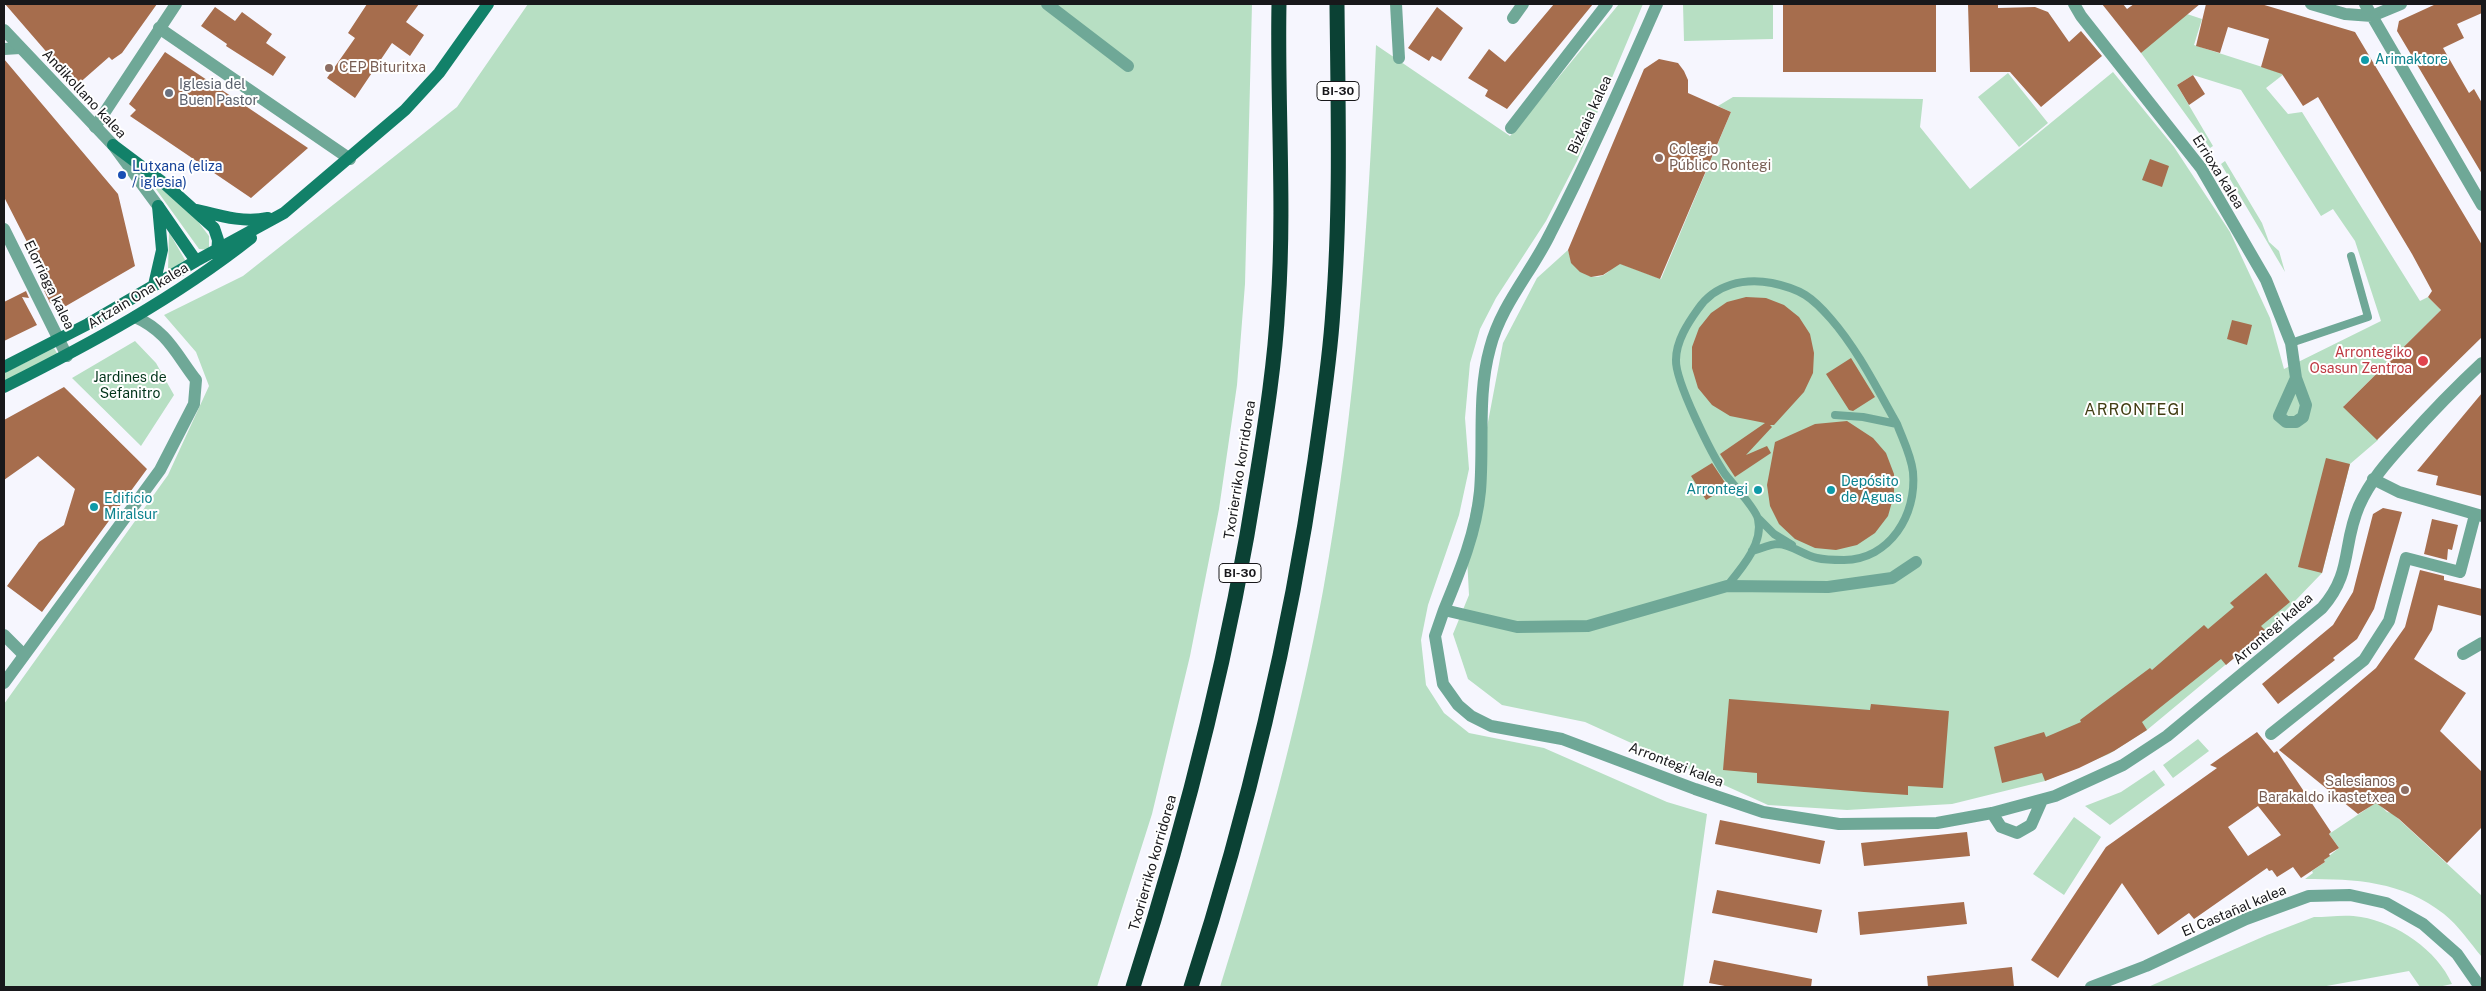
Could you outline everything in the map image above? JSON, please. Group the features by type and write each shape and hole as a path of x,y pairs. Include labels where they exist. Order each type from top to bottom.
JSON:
{"highway":[{"name":"Txorierriko korridorea","path":"1133,987 1159,904 1212,708 1247,534 1262,441 1278,305 1279,4"},
{"name":"BI-30","path":"1191,987 1237,836 1267,722 1304,536 1326,383 1337,246 1337,4"}],"main road":[{"name":"Artzain Ona kalea","path":"4,387 67,356 135,317 214,267 350,159 405,110 433,80 488,4"},
{"path":"113,145 194,209 214,228 218,248 214,267 196,261 158,206"},
{"path":"154,285 162,250 158,206"},
{"path":"194,209 228,218 252,221 278,216"},
{"name":"Artzain Ona kalea","path":"4,367 59,339 278,216"}],"street":[{"path":"95,126 176,4"},
{"path":"1048,4 1128,66"},
{"path":"1396,4 1399,58"},
{"path":"1513,18 1523,4"},
{"path":"1511,128 1607,4"},
{"name":"Bizkaia kalea","path":"1549,237 1657,4"},
{"name":"Errioxa kalea","path":"2074,4 2080,16 2201,168 2266,280 2291,343 2296,378"},
{"path":"2365,4 2482,205"},
{"path":"2321,5 2345,14 2372,16 2401,4"},
{"path":"159,28 350,159"},
{"name":"Andikollano kalea","path":"4,30 113,145 158,206"},
{"path":"4,49 20,48"},
{"name":"Elorriaga kalea","path":"5,232 67,356"},
{"name":"Arrontegi kalea","path":"1549,237 1512,295 1490,347 1481,400 1482,454 1478,500 1471,542 1435,636 1443,684 1458,706 1471,716 1491,726 1562,739 1694,789 1763,812 1839,824 1937,823 1992,813 2042,800 2123,765 2167,736 2322,608 2334,594 2342,578 2358,507 2373,479 2442,400 2482,363"},
{"path":"7,679 160,470 194,404 196,380 177,356 172,345 158,330 135,317"},
{"path":"2271,734 2364,660 2389,621 2406,558 2460,572 2479,516 2399,492 2373,479"},
{"path":"1444,610 1517,628 1588,626 1727,586 1828,587 1892,578 1916,562"},
{"path":"4,635 24,655"},
{"path":"2463,654 2482,643"},
{"path":"1992,813 2001,827 2017,833 2031,825 2042,800"},
{"name":"El Castañal kalea","path":"2091,987 2146,966 2246,919 2309,896 2350,895 2386,903 2423,924 2457,954 2480,987"}],"lane":[{"path":"2291,343 2368,317 2351,256"},
{"path":"1755,280 1788,286 1814,299 1844,338 1897,424 1910,456 1913,471 1913,494 1905,518 1891,542 1870,555 1845,560 1816,558 1774,534 1758,518 1723,471 1690,408 1676,361 1688,324 1704,300 1727,285 1755,280"},
{"path":"1835,414 1864,417 1897,424"},
{"path":"1727,586 1752,551 1758,532 1758,518"},
{"path":"1752,551 1776,544 1796,548"}],"green space":[{"path":"528,4 1252,4 1245,284 1237,385 1219,509 1190,656 1152,814 1097,987 4,987 4,704 168,475 209,386 196,352 164,315 243,276 457,107"},
{"path":"1619,4 1643,4 1577,161 1546,221 1496,298 1480,329 1470,363 1465,418 1469,469 1459,515 1428,605 1421,640 1426,685 1444,713 1469,733 1544,748 1667,802 1707,814 1683,987 1220,987 1278,791 1302,692 1323,591 1344,455 1359,319 1376,45 1510,136"},
{"path":"1683,4 1773,4 1773,39 1684,41"},
{"path":"2181,12 2202,19 2194,45 2284,74 2266,88 2288,114 2302,112 2420,301 2428,297 2441,310 2344,406 2378,440 2350,464 2322,573 2266,631 2147,730 2109,754 2045,781 1952,804 1847,810 1768,805 1585,722 1502,705 1468,679 1453,634 1469,595 1466,538 1503,343 1537,278 1568,250 1576,266 1589,276 1603,275 1610,271 1616,262 1661,279 1731,112 1718,106 1733,97 1923,99 1920,127 1970,189 2113,72 2174,147 2230,232 2270,318 2284,369 2381,321 2355,241 2333,209 2321,216 2241,90 2193,75 2177,85 2213,146 2210,148 2141,53"},
{"path":"2008,73 2048,123 2019,147 1978,97"},
{"path":"2225,161 2262,223 2269,242 2279,251 2285,272 2221,164"},
{"path":"148,178 193,215 209,236 209,250 199,249"},
{"path":"169,232 185,260 168,271"},
{"name":"Jardines de Sefanitro","path":"135,341 156,363 174,395 141,446 72,378"},
{"path":"54,348 58,355 4,382 4,373"},
{"path":"2198,739 2209,751 2173,778 2163,765"},
{"path":"2154,770 2165,785 2110,825 2085,806 2121,792"},
{"path":"2377,802 2387,812 2392,813 2482,896 2482,957 2444,914 2412,895 2395,888 2360,881 2305,879 2339,848 2329,834"},
{"path":"2074,817 2101,837 2064,895 2033,874"},
{"path":"2355,916 2388,925 2402,932 2426,949 2437,960 2452,984 2438,987 2420,987 2409,971 2321,987 2148,987 2267,935 2314,917"}],"building":[{"path":"5,4 157,4 122,53 112,60 109,57 76,86"},
{"path":"367,4 419,4 406,22 424,35 410,56 392,43 355,98 327,78 355,38 348,33"},
{"path":"1554,4 1593,4 1507,109 1485,96 1488,90 1468,78 1489,49 1505,62"},
{"path":"1783,4 1936,4 1936,72 1783,72"},
{"path":"1968,4 1998,4 1998,8 2035,7 2048,12 2069,42 2081,31 2102,56 2041,107 2010,72 1970,72"},
{"path":"2102,4 2123,4 2127,9 2134,4 2200,4 2141,53"},
{"path":"2206,4 2261,4 2355,32 2482,245 2482,337 2377,440 2343,407 2441,310 2428,297 2432,291 2412,254 2318,97 2303,106 2282,74 2261,67 2269,39 2228,27 2220,53 2196,46"},
{"path":"2436,4 2482,4 2482,13 2457,24 2464,38 2443,48 2469,93 2474,89 2482,103 2482,174 2397,31 2399,21"},
{"path":"215,7 235,21 242,12 272,34 266,43 286,57 273,76 226,46 227,44 201,26"},
{"path":"1437,7 1463,28 1441,61 1432,56 1429,61 1408,48"},
{"path":"165,52 308,148 251,198 130,116 136,110 129,104"},
{"path":"4,59 118,194 135,266 66,306 50,303 41,284 47,281 4,197"},
{"path":"1659,59 1678,63 1688,80 1688,93 1731,112 1660,279 1620,264 1603,275 1591,277 1580,272 1571,263 1568,250 1644,69"},
{"path":"2193,75 2205,94 2189,105 2177,85"},
{"path":"2150,159 2169,166 2162,187 2142,180"},
{"path":"26,291 29,298 22,297 37,325 4,341 4,302"},
{"path":"1746,297 1766,298 1784,305 1799,317 1810,334 1814,353 1813,373 1804,392 1774,425 1770,425 1772,427 1746,455 1767,446 1771,453 1735,477 1720,454 1765,423 1730,416 1712,405 1698,388 1692,368 1692,347 1699,328 1711,313 1727,302"},
{"path":"2232,320 2252,325 2247,345 2227,339"},
{"path":"1851,358 1875,397 1853,411 1849,410 1826,374"},
{"name":"Edificio Miralsur","path":"64,387 147,469 42,612 7,586 39,542 64,525 75,489 38,456 4,480 4,420"},
{"path":"2482,393 2482,496 2436,485 2438,476 2417,471"},
{"name":"Depósito de Aguas","path":"1847,421 1873,438 1886,453 1894,474 1894,495 1888,516 1875,533 1857,545 1836,550 1815,548 1795,539 1779,524 1770,506 1767,485 1775,442 1815,424"},
{"path":"2326,458 2350,464 2322,573 2298,567"},
{"path":"1712,463 1726,484 1722,486 1724,489 1706,500 1691,476"},
{"path":"2383,508 2402,512 2374,609 2357,639 2333,658 2335,660 2278,704 2262,684 2333,625 2353,592 2373,514"},
{"path":"2432,519 2458,525 2452,550 2448,549 2447,560 2424,554"},
{"path":"2420,570 2444,576 2444,580 2482,589 2482,616 2438,605 2432,630 2414,659 2466,693 2440,731 2482,772 2482,827 2447,863 2399,819 2376,803 2358,814 2279,750 2376,668 2405,627"},
{"path":"2266,573 2290,602 2261,626 2266,631 2226,665 2221,659 2142,722 2147,730 2114,751 2079,768 2045,781 2042,773 2002,783 1994,747 2044,732 2046,737 2081,722 2080,720 2150,668 2152,670 2204,625 2208,629 2234,607 2230,603"},
{"path":"1729,699 1870,710 1871,704 1949,711 1943,788 1908,786 1908,795 1864,792 1757,783 1757,773 1723,770"},
{"path":"2257,732 2274,753 2277,751 2331,832 2329,834 2339,848 2329,854 2330,856 2324,860 2325,862 2301,878 2293,867 2277,877 2272,870 2269,871 2267,868 2194,919 2189,913 2158,935 2122,883 2058,978 2031,960 2106,847 2217,768 2210,765","holes":["2258,806 2281,835 2248,856 2228,827"]},
{"path":"1720,820 1825,841 1820,864 1715,844"},
{"path":"1967,832 1970,856 1864,866 1861,843"},
{"path":"1717,890 1822,910 1817,933 1712,913"},
{"path":"1964,902 1967,924 1860,935 1858,912"},
{"path":"1714,960 1812,979 1811,987 1730,987 1709,983"},
{"path":"2012,967 2014,987 1928,987 1927,976"}],"place":[{"name":"Arimaktore","path":"2365,60"},
{"name":"CEP Bituritxa","path":"329,68"},
{"name":"Iglesia del Buen Pastor","path":"169,93"},
{"name":"Colegio Público Rontegi","path":"1659,158"},
{"name":"Lutxana (eliza / iglesia)","path":"122,175"},
{"name":"Arrontegiko Osasun Zentroa","path":"2423,361"},
{"name":"Arrontegi","path":"1758,490"},
{"name":"Depósito de Aguas","path":"1831,490"},
{"name":"Edificio Miralsur","path":"94,507"},
{"name":"Salesianos Barakaldo ikastetxea","path":"2405,790"}],"district":[{"name":"ARRONTEGI","path":"2135,410"}]}
